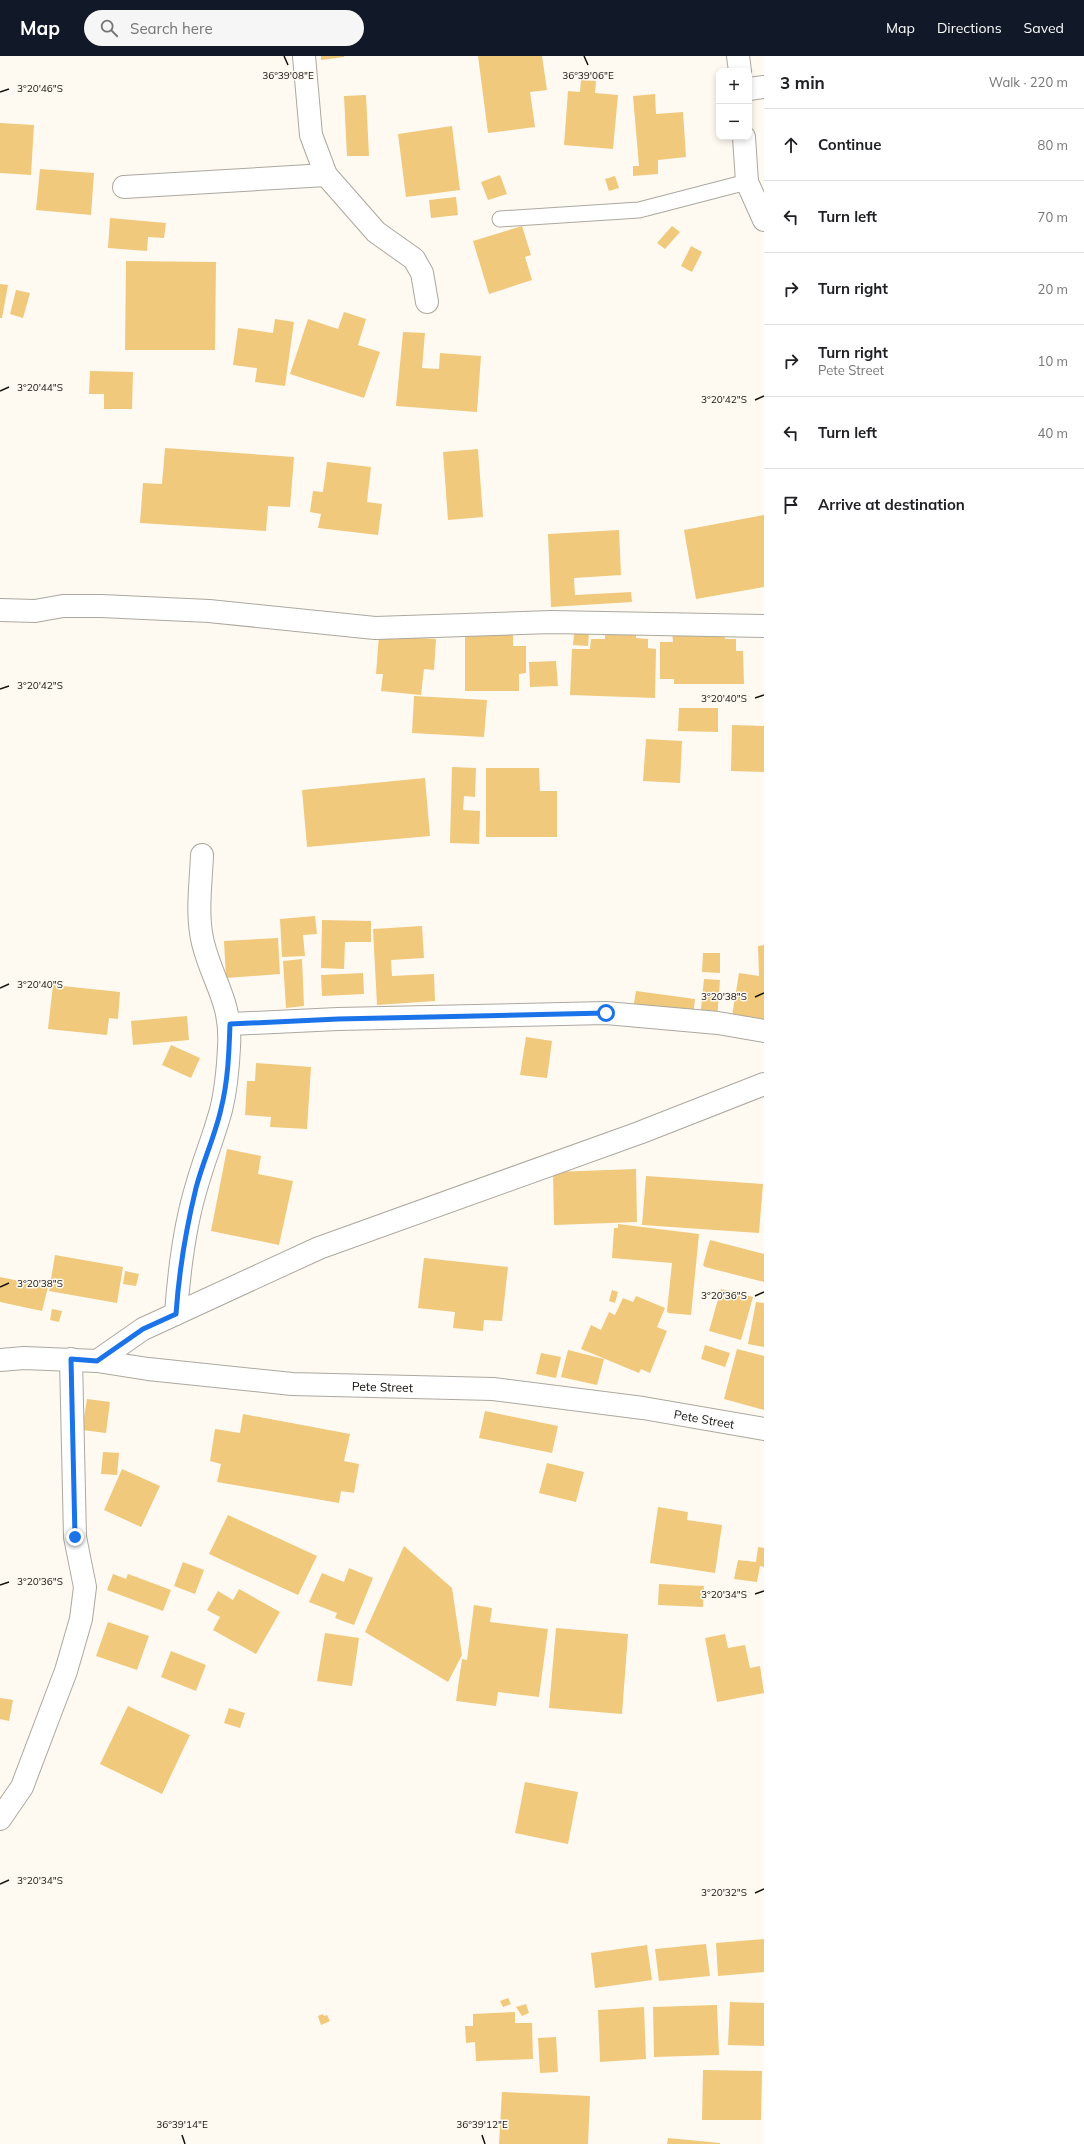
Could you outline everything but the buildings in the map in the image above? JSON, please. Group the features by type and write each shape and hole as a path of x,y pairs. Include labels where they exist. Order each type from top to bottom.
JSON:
{"street":[{"path":"304,56 311,135 326,175 376,232 414,259 422,273 427,302"},
{"path":"738,56 740,68"},
{"path":"752,89 764,87"},
{"path":"744,140 747,182 764,220"},
{"path":"124,187 326,175"},
{"path":"0,610 35,611 63,606 209,611 375,628 551,622 764,626"},
{"path":"176,1314 179,1275 188,1222 197,1186 222,1109 228,1072 230,1024 222,993 209,963 203,941 200,912 202,855"},
{"path":"230,1024 338,1019 606,1013 718,1024 764,1031"},
{"path":"97,1361 143,1329 319,1248 639,1133 764,1084"},
{"name":"Pete Street","path":"0,1360 24,1358 97,1361 148,1369 292,1384 493,1389 643,1408 764,1429"},
{"path":"0,1818 22,1787 66,1671 81,1619 85,1587 75,1537 71,1359"}],"lane":[{"path":"500,219 639,210 747,182"}],"route":[{"path":"75,1537 71,1359 97,1361 143,1329 176,1314 179,1275 187,1229 197,1186 222,1109 228,1072 230,1024 338,1019 606,1013"}]}
